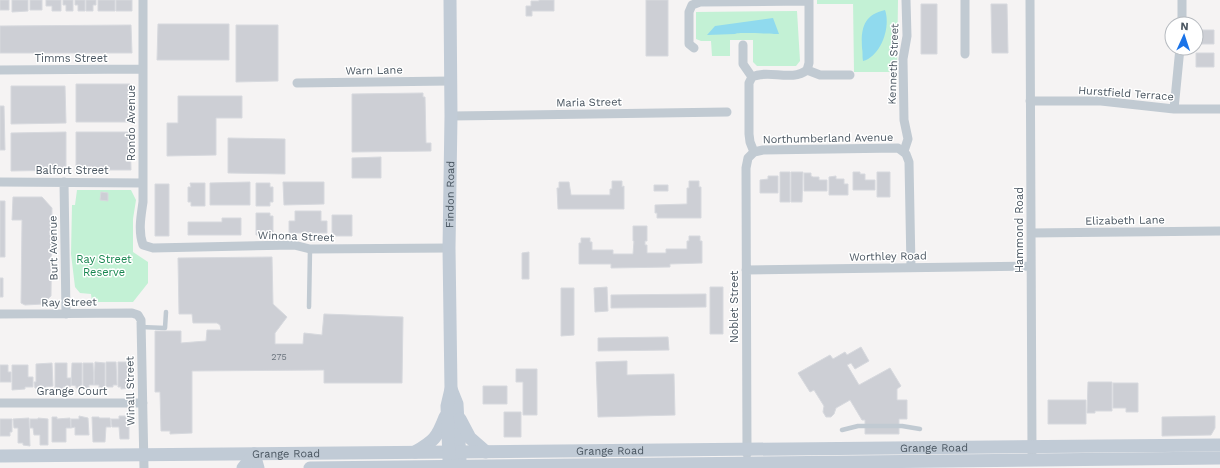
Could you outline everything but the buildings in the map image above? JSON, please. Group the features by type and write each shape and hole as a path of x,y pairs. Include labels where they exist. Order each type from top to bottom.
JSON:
{"main road":[{"name":"Findon Road","path":"450,0 451,116 449,248 451,389 457,404 452,413 455,467"},
{"path":"413,453 435,439 452,413 470,438 486,452"},
{"name":"Grange Road","path":"0,456 144,462 254,454 932,448 1082,445 1220,445"},
{"path":"243,468 254,454"},
{"path":"254,454 258,468"},
{"name":"Grange Road","path":"310,468 747,464 783,466 820,463 932,465 1033,460 1083,464 1220,458"}],"street":[{"name":"Rondo Avenue","path":"143,0 143,202 140,219 140,238 143,245"},
{"path":"694,48 689,44 689,12 692,2 809,0 809,63 807,70 797,75 759,74 752,78 748,88 749,134 754,152"},
{"name":"Kenneth Street","path":"904,151 908,139 904,120 903,59 906,36 906,0"},
{"path":"965,0 965,54"},
{"name":"Hammond Road","path":"1030,0 1033,460"},
{"path":"1182,0 1182,16"},
{"path":"743,45 744,64 752,78"},
{"path":"1174,109 1179,56"},
{"name":"Timms Street","path":"0,70 143,69"},
{"path":"807,70 820,75 850,75"},
{"name":"Warn Lane","path":"297,83 450,81"},
{"name":"Hurstfield Terrace","path":"1030,101 1101,101 1174,109 1220,109"},
{"name":"Maria Street","path":"451,116 727,112"},
{"name":"Northumberland Avenue","path":"754,152 763,150 898,148 904,151 909,162 911,267"},
{"name":"Noblet Street","path":"747,464 746,168 748,158 754,152"},
{"name":"Balfort Street","path":"0,182 143,183"},
{"name":"Burt Avenue","path":"64,182 66,314"},
{"name":"Elizabeth Lane","path":"1031,233 1220,231"},
{"name":"Winona Street","path":"143,245 153,248 294,245 310,249 449,248"},
{"name":"Worthley Road","path":"746,270 1031,266"},
{"name":"Ray Street","path":"0,314 132,313 138,315"},
{"name":"Winall Street","path":"138,315 141,320 144,462"},
{"name":"Grange Court","path":"0,403 143,403"},
{"path":"1082,445 1083,464"},
{"path":"932,448 932,465"},
{"path":"783,449 783,466"},
{"path":"631,466 632,450"}],"lane":[{"path":"309,307 310,249"},
{"path":"141,327 165,328 166,312"},
{"path":"842,430 858,426 902,426 920,429"},
{"path":"820,449 820,463"}],"green space":[{"path":"817,0 853,0 853,4 817,4"},
{"path":"853,0 898,0 897,72 854,72"},
{"path":"797,11 800,61 796,66 757,66 753,62 753,40 730,40 730,56 712,56 711,41 701,41 696,39 696,12"},
{"name":"Ray Street Reserve","path":"77,190 131,190 136,200 133,219 133,252 148,262 148,283 133,302 92,302 91,294 80,293 75,287 71,254 72,205 75,205"}],"water":[{"path":"885,10 887,24 883,40 875,53 863,61 862,35 865,24 872,15"},
{"path":"773,18 779,34 742,33 707,35 715,26"}]}
